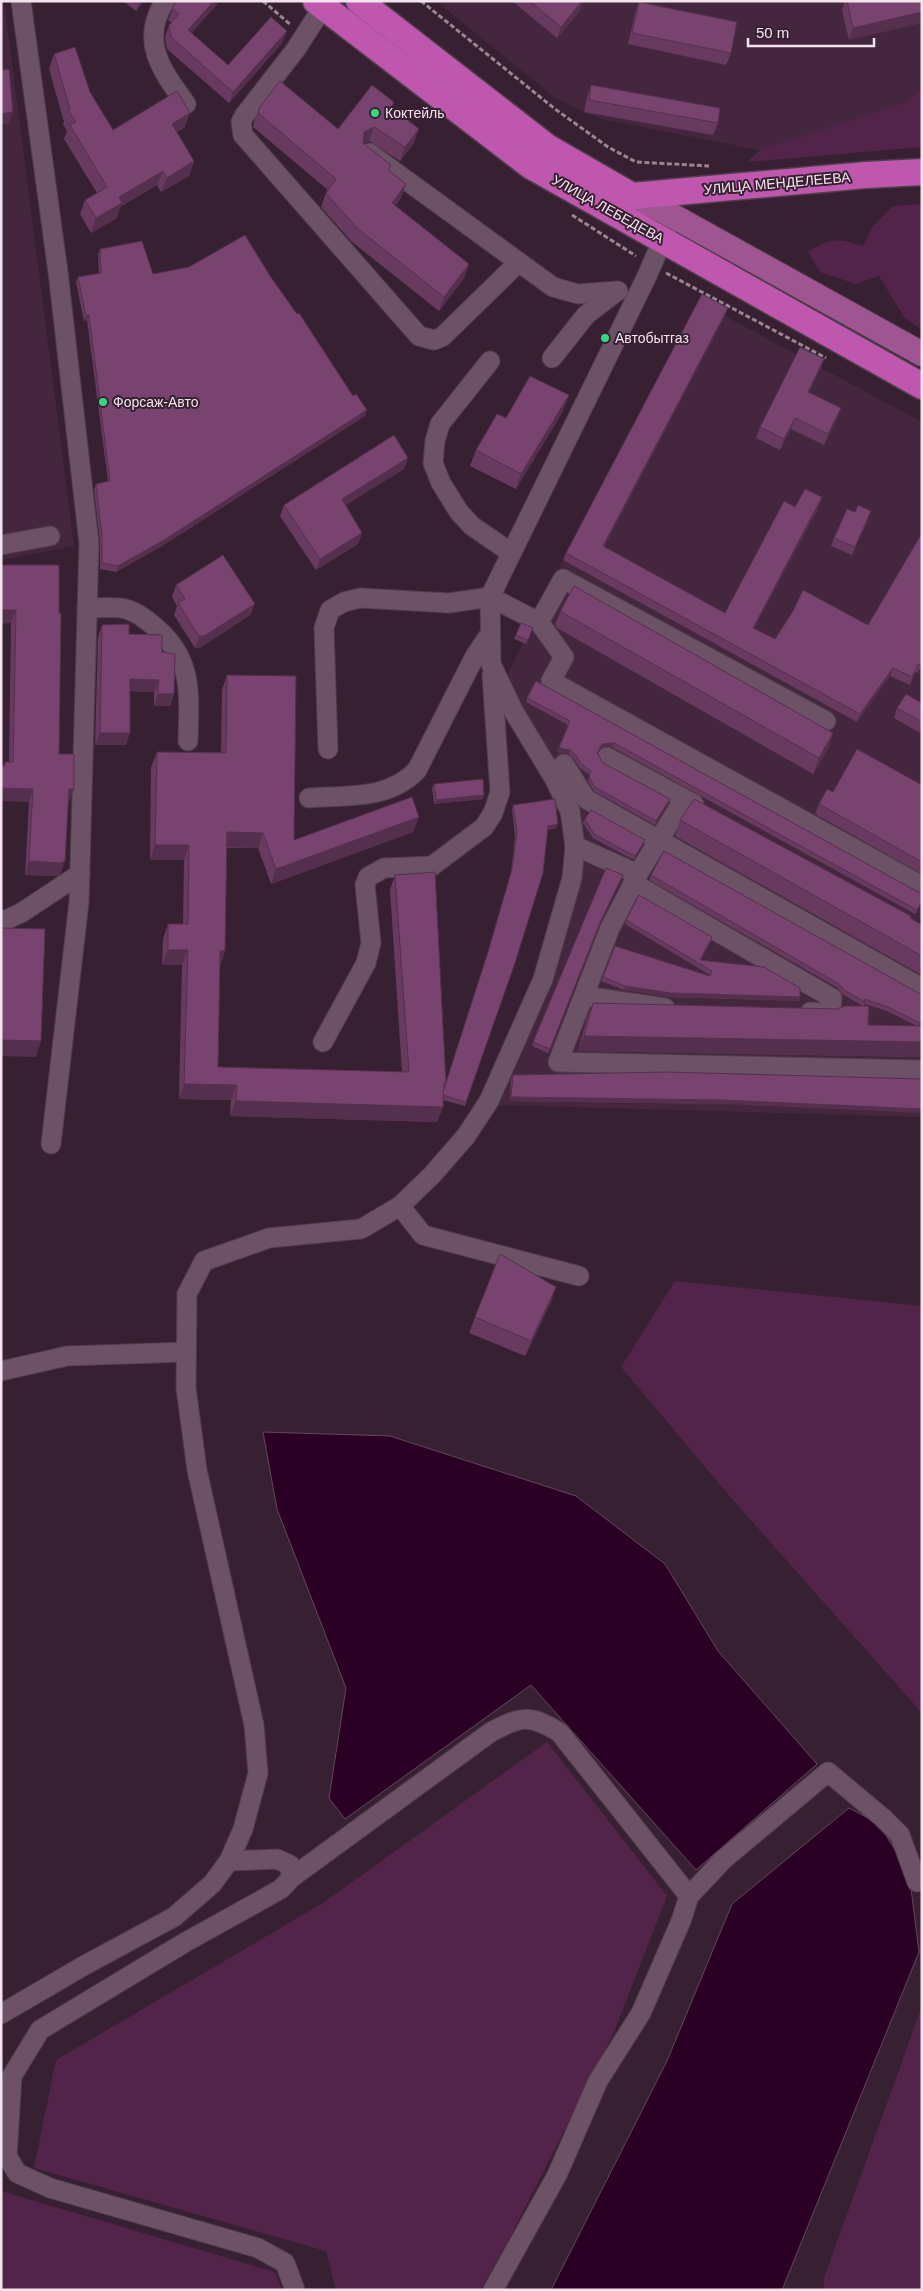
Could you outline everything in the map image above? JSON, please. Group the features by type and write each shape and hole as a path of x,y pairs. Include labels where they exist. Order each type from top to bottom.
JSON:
{"highway":[{"name":"УЛИЦА ЛЕБЕДЕВА","path":"359,1 547,148 632,196"},
{"name":"УЛИЦА ЛЕБЕДЕВА","path":"319,4 531,166 622,219 669,228 922,386"},
{"name":"УЛИЦА МЕНДЕЛЕЕВА","path":"632,196 922,172"}],"main road":[{"name":"УЛИЦА ЛЕБЕДЕВА","path":"632,196 669,228 922,354"}],"lane":[{"path":"21,1 58,272 89,543 80,902 51,1144"},
{"path":"165,1 156,14 152,34 157,58 168,80 186,104"},
{"path":"319,4 296,49 244,116 241,122 243,136 419,336 434,340 442,337 519,262"},
{"path":"368,152 553,287 578,294 618,291"},
{"path":"323,1042 366,963 371,943 365,885 368,877 384,868 432,866 484,827 493,813 500,792 491,664 490,597 510,552 669,228"},
{"path":"552,358 586,314 649,271"},
{"path":"490,361 440,424 435,441 433,463 441,483 459,512 472,526 510,552"},
{"path":"1,545 50,536"},
{"path":"539,622 563,579 826,721"},
{"path":"328,749 324,628 330,610 344,602 360,598 449,603 490,597 539,622 564,657 551,681 922,886"},
{"path":"87,608 124,609 149,622 168,638 182,660 189,681 188,741"},
{"path":"309,798 382,792 408,780 417,770 475,656 490,634"},
{"path":"1,2014 85,1965 174,1917 212,1884 229,1861 243,1829 258,1773 254,1725 197,1470 186,1388 186,1294 204,1261 269,1238 361,1229 400,1206 438,1169 466,1136 489,1100 543,979 572,878 575,846 570,812 554,778 514,712 491,664"},
{"path":"607,757 710,813"},
{"path":"564,764 586,799 922,988"},
{"path":"684,799 635,878 610,928 558,1062 922,1070"},
{"path":"575,846 635,878 832,998 832,1013 793,1012"},
{"path":"1,922 21,913 80,874"},
{"path":"584,996 678,1009"},
{"path":"400,1206 423,1235 579,1276"},
{"path":"1,1371 68,1356 186,1352"},
{"path":"295,2290 285,2263 258,2248 50,2188 17,2173 7,2156 12,2076 40,2030 184,1943 281,1889 291,1878 491,1732 515,1720 541,1722 560,1733 689,1896"},
{"path":"493,2290 558,2175 598,2081 641,2013 681,1921 689,1896 724,1859 828,1772 883,1818 900,1836 917,1882"},
{"path":"229,1861 277,1859 290,1865 291,1878"}],"path":[{"path":"421,1 556,109 608,146 636,162 726,167 726,188"},
{"path":"649,271 834,363"}],"shaded area":[{"path":"1,1 4,1 74,546 1,560"},
{"path":"436,1 922,1 922,87 906,102 821,133 760,150 602,119 584,112 557,99"},
{"path":"922,87 922,147 747,162 760,150 906,102"},
{"path":"922,204 922,330 904,317 879,276 856,284 820,272 808,252 829,241 835,240 847,241 863,246 873,226 893,206"},
{"path":"725,316 922,422 922,1117 495,1105 582,877 578,824 567,779 505,680 563,560 590,574"},
{"path":"675,1281 922,1306 922,1713 733,1500 621,1367"},
{"path":"263,1432 390,1436 576,1496 665,1564 718,1651 817,1764 696,1870 531,1685 345,1819 329,1798 346,1688 277,1509"},
{"path":"547,1742 667,1896 614,2032 506,2245 480,2290 336,2290 326,2251 34,2168 56,2060 323,1903"},
{"path":"849,1808 879,1824 909,1873 919,1952 782,2290 551,2290 667,2061 732,1904"},
{"path":"922,2006 922,2290 824,2290 824,2278"},
{"path":"1,2191 275,2272 282,2290 1,2290"}],"building":[{"path":"176,1 214,1 188,30 228,65 271,17 287,31 233,92 171,37 169,25 179,14 172,8"},
{"path":"530,1 582,1 561,27"},
{"path":"847,1 922,1 922,12 853,28"},
{"path":"639,2 737,22 731,53 632,33"},
{"path":"75,47 90,92 113,130 177,91 190,113 172,124 194,161 167,178 163,171 119,197 122,203 96,218 85,200 107,187 70,125 76,122 68,110 70,109 54,54"},
{"path":"9,69 13,112 1,114 1,70"},
{"path":"280,81 338,129 372,85 394,102 391,107 419,129 405,147 374,127 364,132 363,143 391,165 388,170 406,184 392,203 469,264 444,297 357,228 326,193 336,179 258,113 259,108"},
{"path":"591,85 720,108 718,123 589,100"},
{"path":"245,235 270,276 297,314 299,313 353,396 356,394 367,410 164,540 118,566 102,563 102,536 96,484 110,481 89,315 86,316 78,277 101,273 100,249 142,241 153,274 189,267"},
{"path":"702,294 728,308 603,546 725,613 784,501 795,507 805,489 822,497 753,628 775,639 793,611 803,590 868,625 922,533 922,663 918,664 912,677 893,668 860,714 566,553"},
{"path":"800,347 824,359 808,392 841,408 828,434 795,418 784,439 760,427"},
{"path":"530,376 569,395 521,474 476,450 497,414 506,418"},
{"path":"394,435 408,458 342,499 362,533 320,559 284,505"},
{"path":"858,505 871,511 855,547 834,538 847,509 855,512"},
{"path":"223,555 255,604 204,636 199,636 178,603 185,599 176,585"},
{"path":"1,565 59,565 59,613 61,613 59,754 74,754 74,789 69,789 65,861 61,863 29,861 33,789 1,788 1,766 5,766 5,762 13,762 16,610 1,610"},
{"path":"574,586 833,733 819,758 563,613 561,610"},
{"path":"521,623 533,628 528,640 516,635"},
{"path":"129,624 129,634 162,635 162,652 175,654 174,694 158,694 159,680 130,679 130,733 100,733 102,625"},
{"path":"227,675 296,676 294,840 412,797 419,817 276,869 263,833 227,832 225,951 220,951 218,1067 409,1072 395,875 435,872 446,1084 444,1083 443,1107 236,1101 237,1085 184,1084 188,950 168,950 168,924 188,924 189,845 155,845 157,752 226,753"},
{"path":"536,681 918,892 922,892 922,901 917,910 614,743 602,744 597,753 603,763 670,799 656,821 595,787 589,777 591,771 581,764 570,750 559,748 570,721 527,698"},
{"path":"906,694 922,703 922,722 897,708"},
{"path":"857,749 922,785 922,862 819,804 827,789 833,792"},
{"path":"483,779 484,795 436,800 434,784"},
{"path":"555,799 558,824 548,826 543,873 515,963 466,1102 443,1095 512,869 517,832 513,805"},
{"path":"694,799 911,916 910,918 922,925 922,956 680,820"},
{"path":"591,810 645,840 636,855 594,834 585,819"},
{"path":"664,851 922,995 922,1019 920,1023 888,1007 865,999 865,1002 844,990 839,984 651,875"},
{"path":"606,868 623,875 601,920 550,1049 533,1042"},
{"path":"639,895 712,937 700,960 764,967 800,988 800,997 671,993 625,986 603,977 615,946 710,976 712,971 626,920"},
{"path":"1,928 45,929 41,1041 1,1040"},
{"path":"593,1003 836,1009 845,1006 869,1006 868,1025 922,1026 922,1042 584,1036"},
{"path":"667,1072 922,1079 922,1109 722,1100 511,1097 513,1075"},
{"path":"500,1254 556,1287 531,1341 475,1317"}],"place":[{"name":"Коктейль","path":"375,113"},
{"name":"Автобытгаз","path":"605,338"},
{"name":"Форсаж-Авто","path":"103,402"}]}
